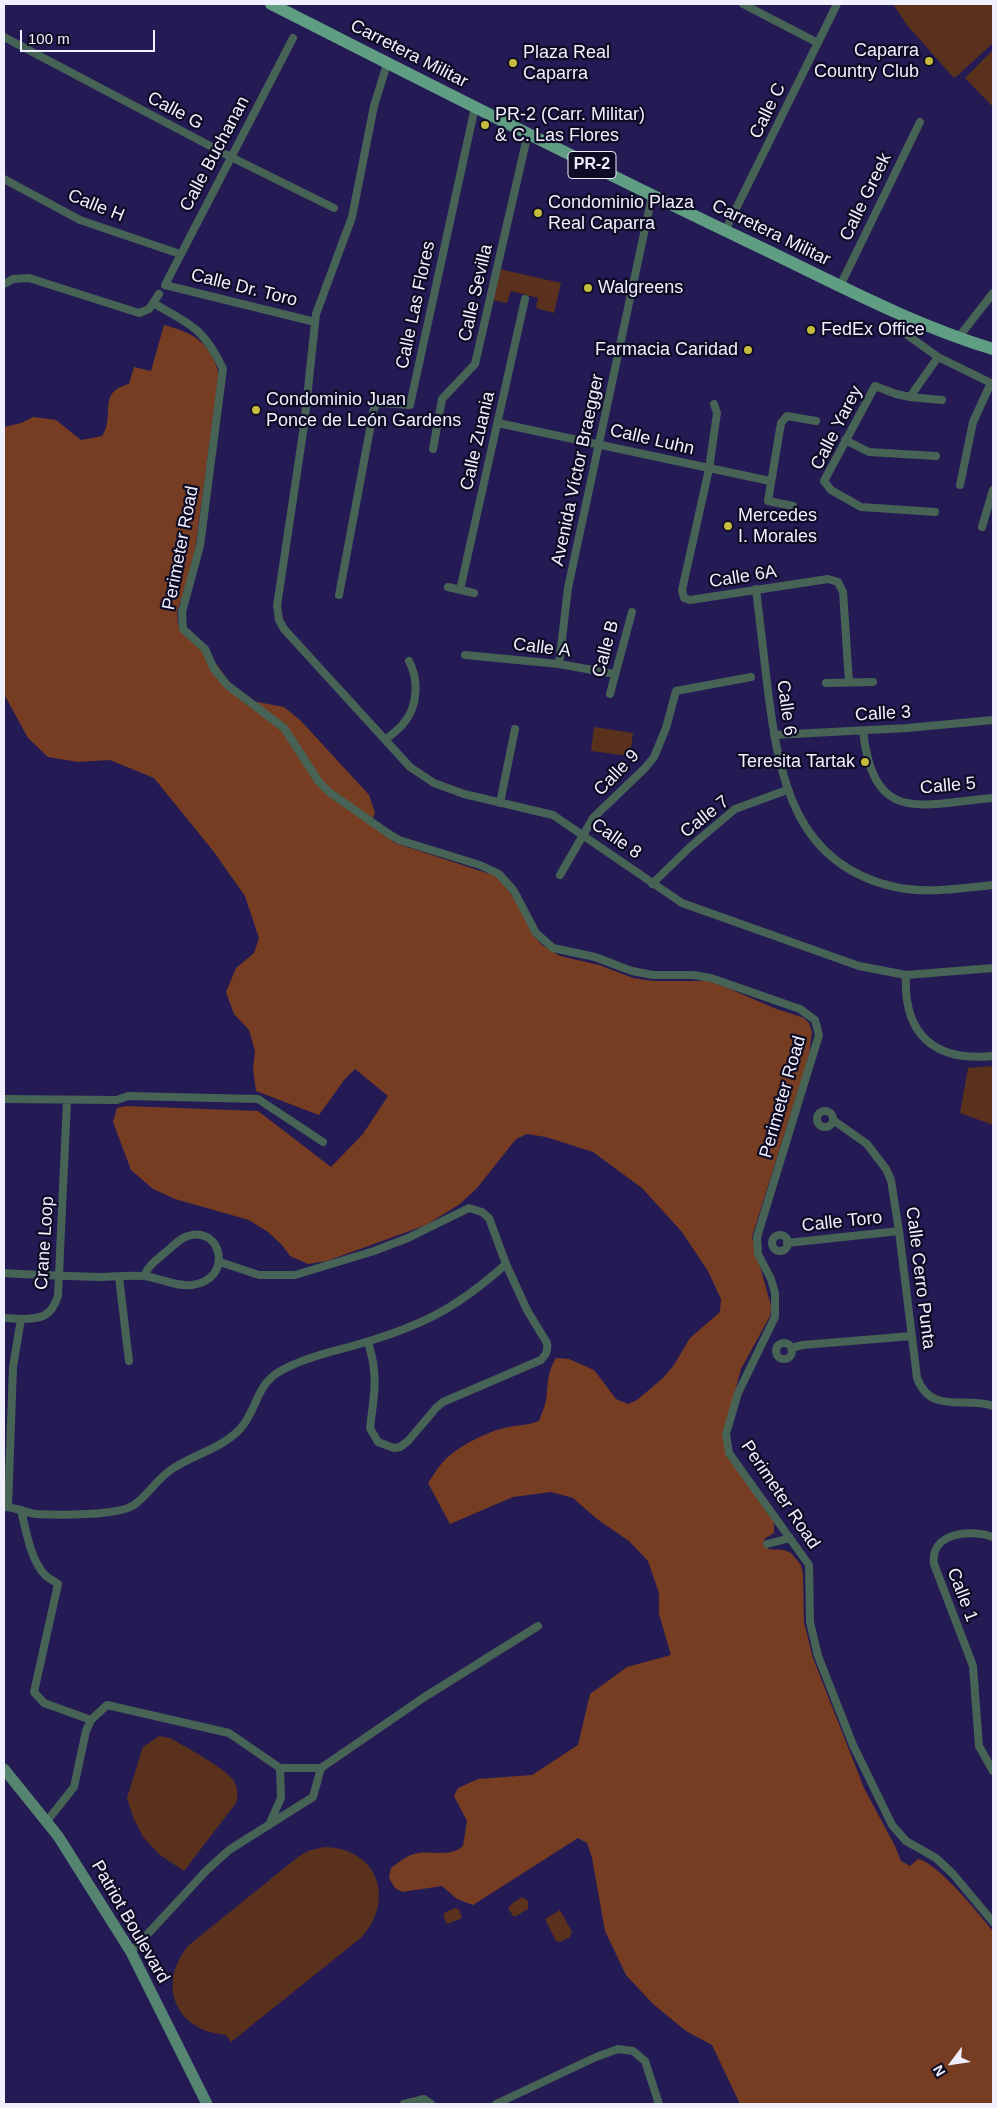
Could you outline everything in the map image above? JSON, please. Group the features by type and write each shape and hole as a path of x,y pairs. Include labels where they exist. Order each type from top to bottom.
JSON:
{"main road":[{"name":"Carretera Militar","path":"271,4 652,196 840,286 906,317 958,338 993,349"}],"street":[{"path":"743,4 818,43"},
{"name":"Calle C","path":"726,231 837,4"},
{"name":"Calle G","path":"4,37 231,157 334,208"},
{"name":"Calle Buchanan","path":"166,285 180,254 293,38"},
{"path":"315,322 316,314 352,217 374,106 387,64"},
{"name":"Calle Las Flores","path":"339,595 374,408 382,403 410,405 475,106"},
{"name":"Calle Greek","path":"840,286 920,122"},
{"name":"Calle Sevilla","path":"433,449 442,399 475,364 528,133"},
{"name":"Calle H","path":"4,179 80,220 180,254"},
{"name":"Avenida Víctor Braegger","path":"559,664 568,588 652,196"},
{"path":"4,284 13,279 29,278 139,313 144,312 159,294"},
{"name":"Calle Dr. Toro","path":"166,285 315,322"},
{"path":"958,338 993,294"},
{"name":"Calle Zuania","path":"460,590 525,299"},
{"name":"Perimeter Road","path":"153,303 196,327 213,347 223,369 200,546 182,612 182,622 183,629 205,649 214,669 227,685 284,728 319,782 329,792 389,834 398,840 480,865 499,874 514,891 536,933 553,948 595,957 632,971 653,975 693,975 711,978 800,1009 815,1020 819,1035 757,1237 758,1254 775,1293 775,1317 738,1393 726,1434 728,1453 809,1565 810,1622 818,1656 853,1746 892,1825 906,1841 936,1858 953,1874 993,1922"},
{"path":"906,317 904,332 938,357 992,383 973,422 960,485"},
{"name":"Calle 8","path":"315,322 304,426 277,606 279,620 288,635 410,767 434,783 500,803 553,815 682,903 858,966 906,975 993,968"},
{"path":"938,357 910,397 942,400"},
{"name":"Calle Yarey","path":"910,397 874,386 824,480 831,490 861,507 935,512"},
{"path":"709,468 717,413 714,404"},
{"path":"793,506 768,501 782,420 787,416 816,421"},
{"name":"Calle Luhn","path":"498,423 770,481"},
{"path":"845,440 869,452 936,456"},
{"name":"Calle 6A","path":"709,468 682,590 684,598 690,600 828,579 838,582 843,592 849,682"},
{"path":"982,527 993,490"},
{"path":"448,587 474,593"},
{"name":"Calle 6","path":"756,589 774,735 787,790 804,826 815,840 842,865 876,882 897,888 929,890 993,885"},
{"name":"Calle B","path":"610,694 632,612"},
{"name":"Calle A","path":"465,655 559,664 615,674"},
{"path":"385,740 402,725 412,708 416,686 415,673 409,661"},
{"name":"Calle 9","path":"560,875 593,818 646,768 660,746 676,691 751,677"},
{"path":"826,683 873,682"},
{"name":"Calle 3","path":"774,735 993,720"},
{"path":"500,803 515,729"},
{"name":"Calle 5","path":"863,730 869,767 874,778 891,798 914,805 993,798"},
{"name":"Calle 7","path":"652,884 690,847 734,809 787,790"},
{"path":"906,975 905,990 908,1012 922,1034 932,1044 952,1055 993,1056"},
{"path":"4,1099 117,1100 128,1096 258,1099 323,1142"},
{"name":"Crane Loop","path":"4,1318 37,1319 49,1313 56,1304 60,1276 67,1101"},
{"name":"Calle Cerro Punta","path":"833,1120 867,1144 886,1169 894,1194 917,1378 920,1386 930,1396 948,1403 982,1402 993,1406"},
{"path":"220,1262 259,1275 295,1275 374,1251 408,1238 469,1208 482,1212 489,1218 506,1264 528,1310 547,1343 545,1356 444,1402 436,1408 408,1441 400,1447 394,1448 383,1444 374,1438 371,1433 376,1378 368,1342"},
{"name":"Calle Toro","path":"787,1243 899,1231"},
{"path":"4,1273 60,1276 144,1276 181,1285 196,1285 208,1280 218,1268 220,1262 218,1250 211,1240 199,1235 187,1236 153,1263 144,1276"},
{"path":"20,1319 14,1368 6,1507 34,1514 95,1513 126,1509 134,1505 172,1469 211,1450 234,1436 242,1427 260,1390 276,1374 302,1362 416,1325 443,1312 478,1288 506,1264"},
{"path":"119,1277 129,1361"},
{"path":"791,1348 803,1345 912,1336"},
{"path":"22,1510 26,1531 37,1563 45,1575 58,1584 34,1692 44,1703 91,1720"},
{"name":"Calle 1","path":"993,1537 971,1533 953,1535 945,1538 935,1547 933,1555 934,1564 972,1666 979,1746 993,1771"},
{"path":"767,1544 790,1538"},
{"path":"47,1822 74,1787 86,1731 91,1720 107,1705 228,1733 280,1768 321,1768 416,1702 538,1626"},
{"path":"268,1825 281,1798 280,1768"},
{"path":"132,1952 206,1871 228,1850 314,1797 321,1768"},
{"name":"Patriot Boulevard","path":"4,1769 47,1822 132,1952 207,2104"},
{"path":"496,2104 596,2057 618,2049 633,2051 645,2061 659,2104"},
{"path":"404,2104 424,2099 431,2104"}],"shaded area":[{"path":"893,4 993,4 993,43 956,77 953,77 907,25"},
{"path":"993,50 993,107 965,78"},
{"path":"499,269 561,283 554,313 536,308 538,298 511,291 507,303 492,300"},
{"path":"164,325 193,336 200,341 211,354 219,374 193,565 177,612 178,624 183,631 206,650 231,684 252,701 284,707 301,721 369,795 375,813 370,825 395,843 499,877 515,900 534,936 542,945 560,956 599,965 633,978 654,981 707,981 804,1018 809,1023 812,1032 809,1056 752,1237 771,1306 770,1316 741,1369 727,1421 732,1455 774,1519 774,1533 764,1539 768,1549 784,1550 791,1553 801,1565 803,1574 804,1622 813,1658 864,1788 901,1861 910,1866 918,1859 936,1870 958,1890 993,1931 993,2104 740,2104 712,2045 686,2031 653,2004 626,1975 605,1931 592,1858 587,1843 578,1838 473,1905 457,1899 442,1886 402,1892 395,1888 389,1878 391,1868 410,1855 418,1853 448,1853 463,1846 467,1821 454,1796 458,1788 478,1779 532,1775 578,1745 590,1694 627,1667 671,1655 659,1614 659,1593 648,1561 629,1541 597,1519 573,1498 551,1492 513,1497 450,1524 428,1483 444,1461 465,1445 483,1435 501,1429 539,1421 546,1401 549,1374 556,1358 569,1359 594,1370 616,1399 628,1404 637,1400 663,1378 674,1365 690,1338 720,1312 721,1299 708,1271 682,1232 642,1188 593,1152 546,1137 527,1134 516,1139 477,1188 460,1204 426,1225 327,1261 308,1264 290,1256 282,1245 268,1232 249,1220 175,1199 153,1189 131,1170 113,1122 117,1108 126,1106 258,1111 331,1167 363,1134 388,1096 355,1069 344,1080 319,1115 256,1091 253,1069 255,1051 249,1030 234,1014 226,992 236,968 254,953 259,938 245,896 214,852 154,778 110,760 78,762 48,757 28,738 4,694 4,427 21,423 33,417 56,420 81,440 102,436 106,429 108,406 113,393 129,384 134,367 151,371"},
{"path":"594,727 633,733 630,756 591,751"},
{"path":"993,1066 993,1125 960,1113 968,1068"},
{"path":"159,1736 170,1738 224,1771 231,1777 237,1790 236,1803 184,1871 160,1855 143,1837 133,1817 127,1798 143,1747"},
{"path":"324,1847 342,1850 357,1856 368,1866 376,1878 379,1892 378,1907 372,1922 362,1937 231,2042 226,2035 206,2031 193,2024 183,2015 173,1993 175,1969 189,1945 298,1857 308,1851"},
{"path":"522,1897 528,1901 528,1909 513,1916 508,1908"},
{"path":"455,1908 459,1909 462,1918 447,1924 444,1913"},
{"path":"560,1910 572,1932 570,1937 560,1942 556,1941 545,1919"}],"place":[{"name":"Caparra Country Club","path":"929,61"},
{"name":"Plaza Real Caparra","path":"513,63"},
{"name":"PR-2 (Carr. Militar) & C. Las Flores","path":"485,125"},
{"name":"Condominio Plaza Real Caparra","path":"538,213"},
{"name":"Walgreens","path":"588,288"},
{"name":"FedEx Office","path":"811,330"},
{"name":"Farmacia Caridad","path":"748,350"},
{"name":"Condominio Juan Ponce de León Gardens","path":"256,410"},
{"name":"Mercedes I. Morales","path":"728,526"},
{"name":"Teresita Tartak","path":"865,762"}]}
